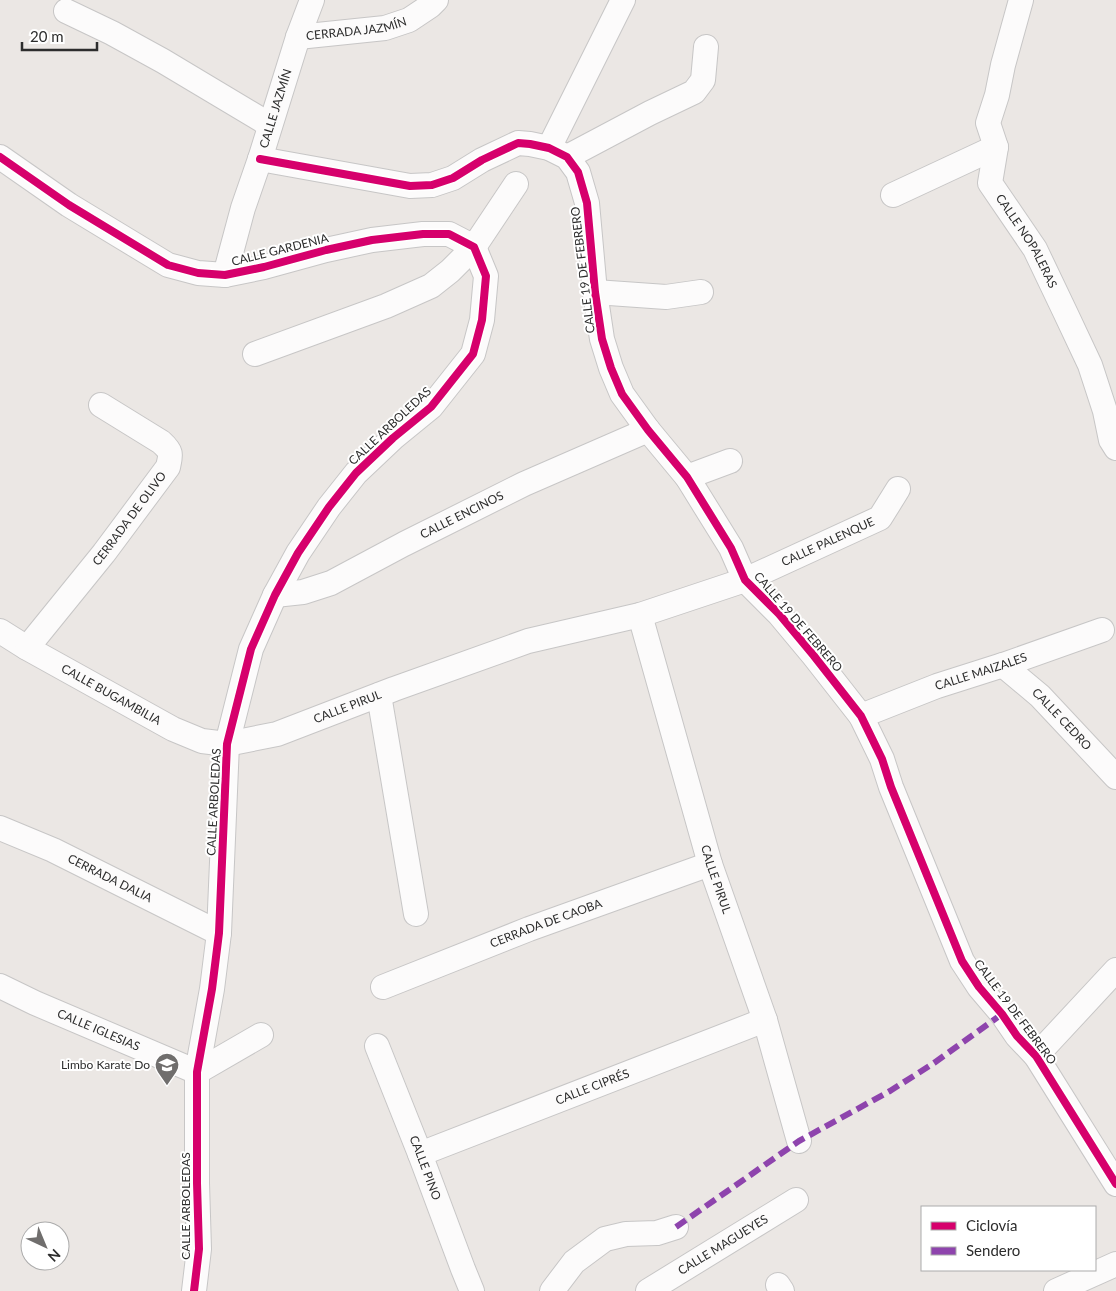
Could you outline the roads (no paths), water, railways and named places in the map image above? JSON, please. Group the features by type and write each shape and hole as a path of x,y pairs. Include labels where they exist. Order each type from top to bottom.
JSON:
{"street":[{"name":"CALLE JAZMÍN","path":"225,275 242,208 312,0"},
{"name":"CERRADA JAZMÍN","path":"298,37 386,28 409,20 436,0"},
{"path":"558,153 623,0"},
{"name":"CALLE NOPALERAS","path":"1021,0 1002,65 988,123 996,147 990,183 1035,249 1070,322 1090,365 1105,411 1111,440 1116,448"},
{"path":"66,11 112,33 163,61 270,125"},
{"path":"260,159 410,186 432,185 453,178 482,160 518,143 530,144 558,153 694,92 703,80 706,47"},
{"path":"893,195 996,147"},
{"name":"CALLE 19 DE FEBRERO","path":"558,153 578,172 587,203 595,292 602,339 622,394 648,430 687,477 731,548 745,580 779,614 861,716 882,758 891,787 962,961 979,987 1002,1014 1017,1036 1036,1056 1116,1184"},
{"name":"CALLE GARDENIA","path":"0,157 69,205 168,265 198,272 225,275 264,268 326,250 363,242 423,234 449,234 474,248"},
{"path":"256,354 386,306 431,286 474,248 516,184"},
{"name":"CALLE ARBOLEDAS","path":"194,1291 199,1249 197,1072 212,989 219,933 228,744 251,649 275,595 298,553 329,507 356,473 431,407 473,354 482,320 486,276 474,248"},
{"path":"595,292 666,297 701,292"},
{"name":"CERRADA DE OLIVO","path":"27,648 104,553 168,467 171,455 167,447 101,405"},
{"name":"CALLE ENCINOS","path":"275,595 302,592 332,583 404,544 524,484 648,430"},
{"path":"687,477 730,461"},
{"name":"CALLE PALENQUE","path":"745,580 880,518 898,489"},
{"name":"CALLE PIRUL","path":"228,744 277,734 528,641 640,614 745,580"},
{"name":"CALLE PIRUL","path":"640,614 710,864 765,1020 800,1141"},
{"name":"CALLE MAIZALES","path":"861,716 937,686 1102,630"},
{"name":"CALLE BUGAMBILIA","path":"0,631 173,729 202,741 228,744"},
{"name":"CALLE CEDRO","path":"1003,665 1040,696 1116,777"},
{"path":"379,695 416,914"},
{"name":"CERRADA DALIA","path":"0,828 53,850 219,933"},
{"name":"CERRADA DE CAOBA","path":"383,988 529,928 710,864"},
{"path":"1036,1056 1116,970"},
{"name":"CALLE IGLESIAS","path":"0,986 34,1003 197,1072"},
{"name":"CALLE CIPRÉS","path":"420,1154 765,1020"},
{"path":"197,1072 261,1035"},
{"name":"CALLE PINO","path":"377,1046 472,1291"},
{"name":"CALLE MAGUEYES","path":"648,1291 796,1200"},
{"path":"552,1291 574,1262 606,1240 626,1234 657,1233 676,1228"},
{"path":"1056,1291 1116,1264"}],"place":[{"name":"Limbo Karate Do","path":"167,1086"}]}
